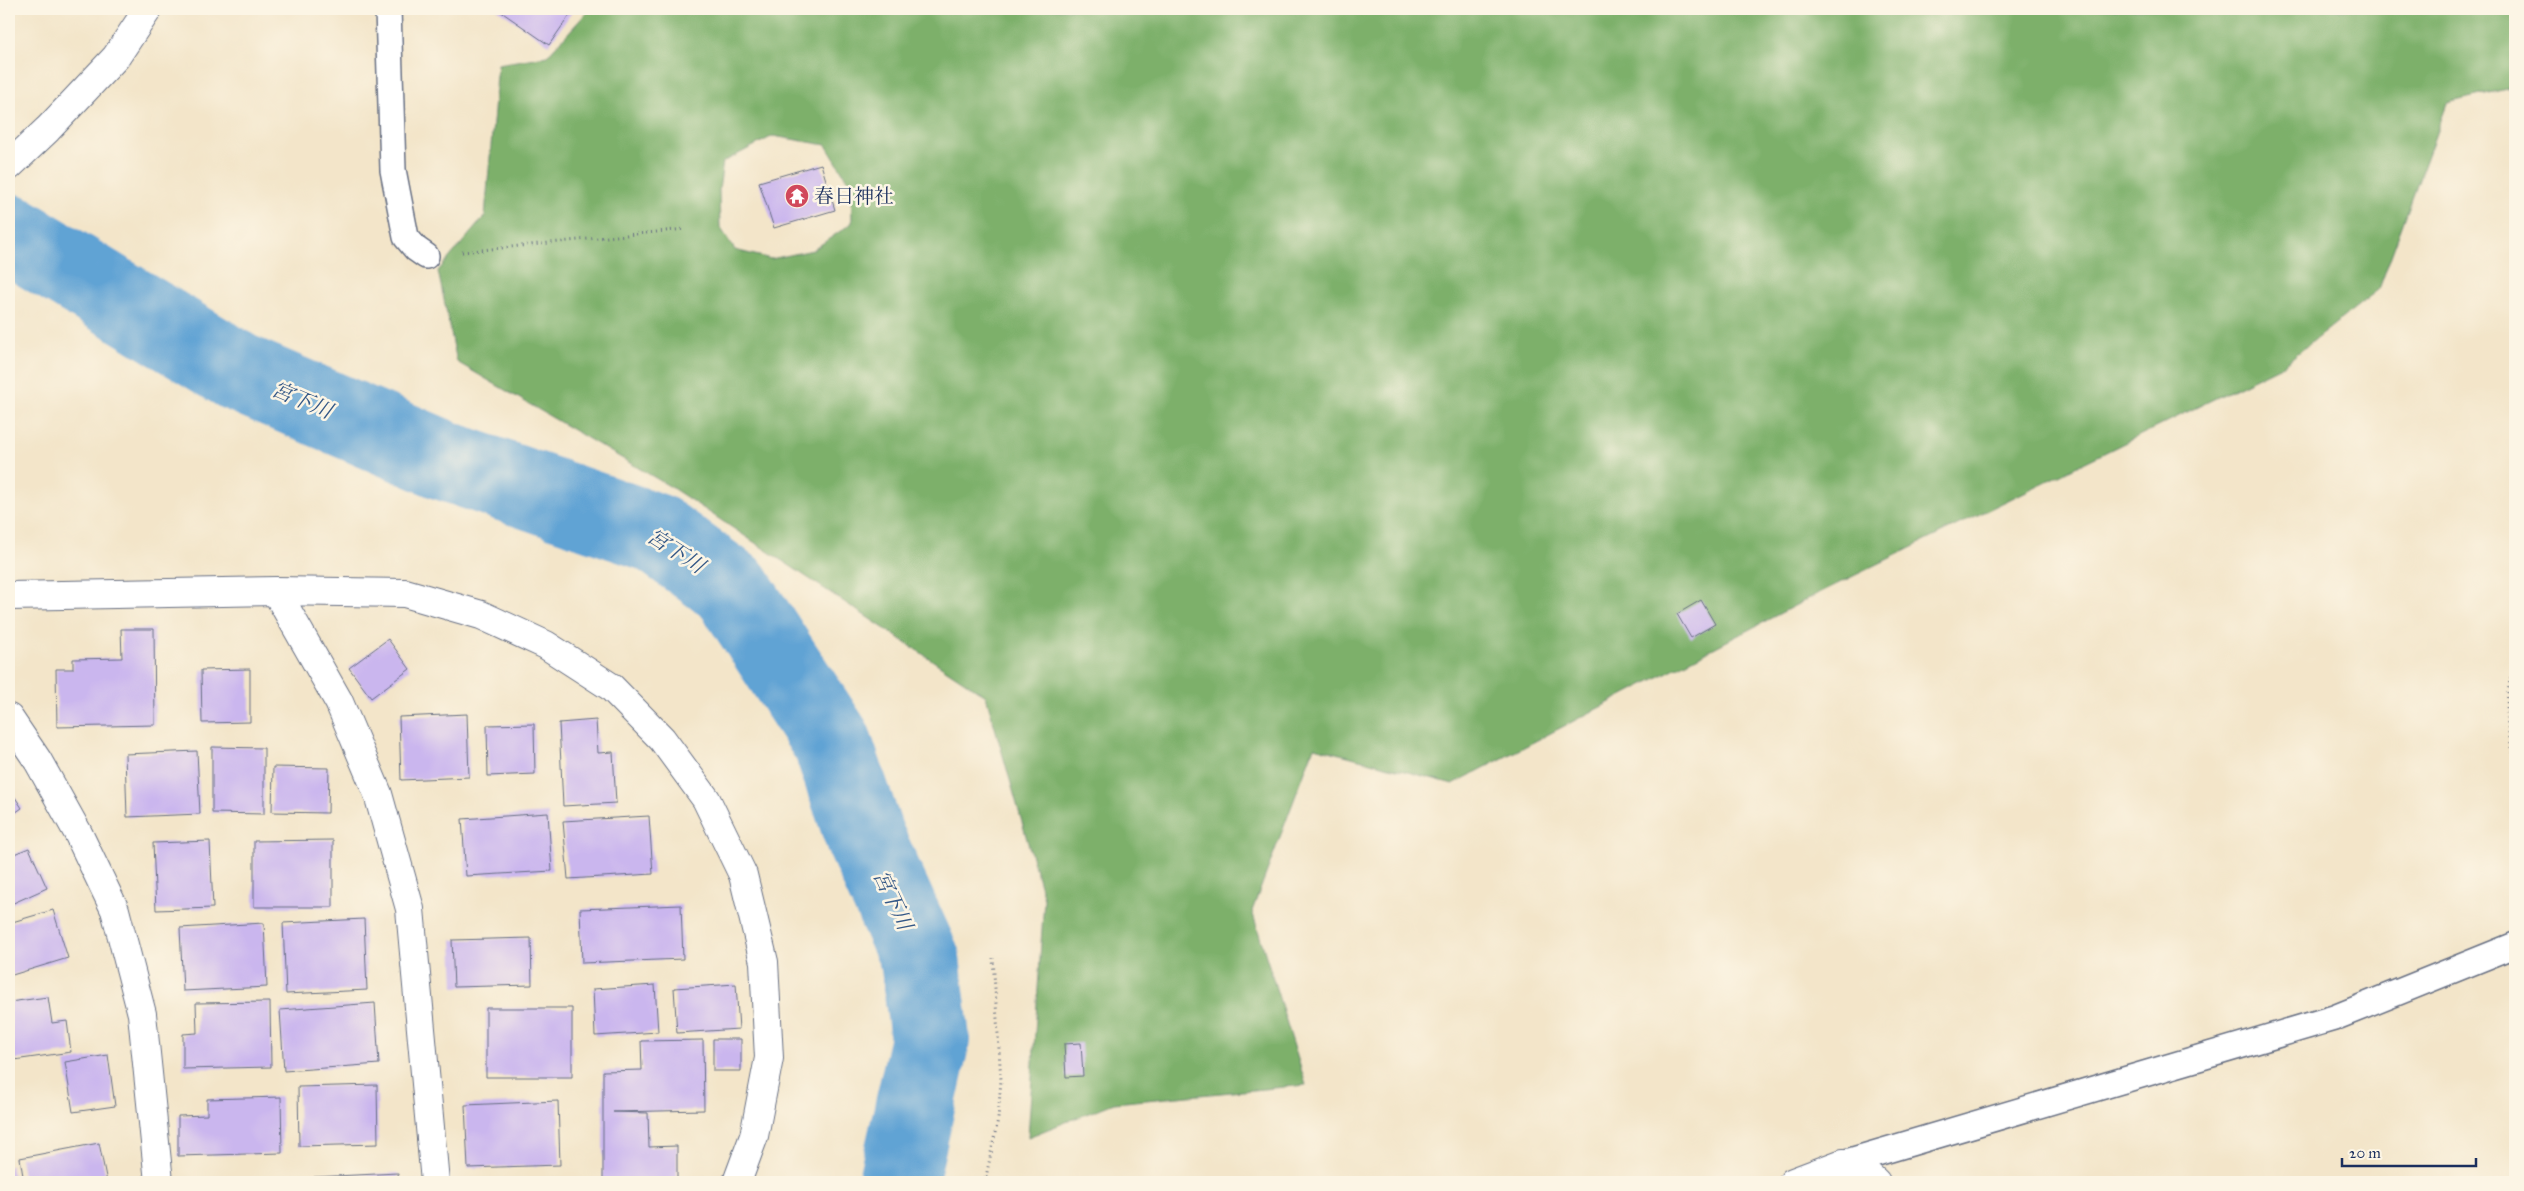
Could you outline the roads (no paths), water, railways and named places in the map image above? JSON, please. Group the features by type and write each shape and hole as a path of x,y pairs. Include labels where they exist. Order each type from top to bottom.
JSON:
{"street":[{"path":"9,166 48,129 116,57 148,9"},
{"path":"9,596 276,592 405,593 481,615 546,646 611,687 662,738 706,799 743,875 764,962 769,1058 754,1136 737,1182"},
{"path":"276,592 339,702 375,786 410,909 434,1182"},
{"path":"9,718 38,761 115,910 142,1014 159,1182"},
{"path":"1793,1182 1843,1163 1865,1172 1876,1182"}],"lane":[{"path":"388,9 393,170 404,232 416,250 426,256"},
{"path":"1843,1163 2334,1018 2515,945"}],"waterway":[{"name":"宮下川","path":"9,233 238,372 446,461 655,533 732,589 832,742 865,838 920,959 930,1039 898,1182"}],"place":[{"name":"春日神社","path":"797,196"}]}
